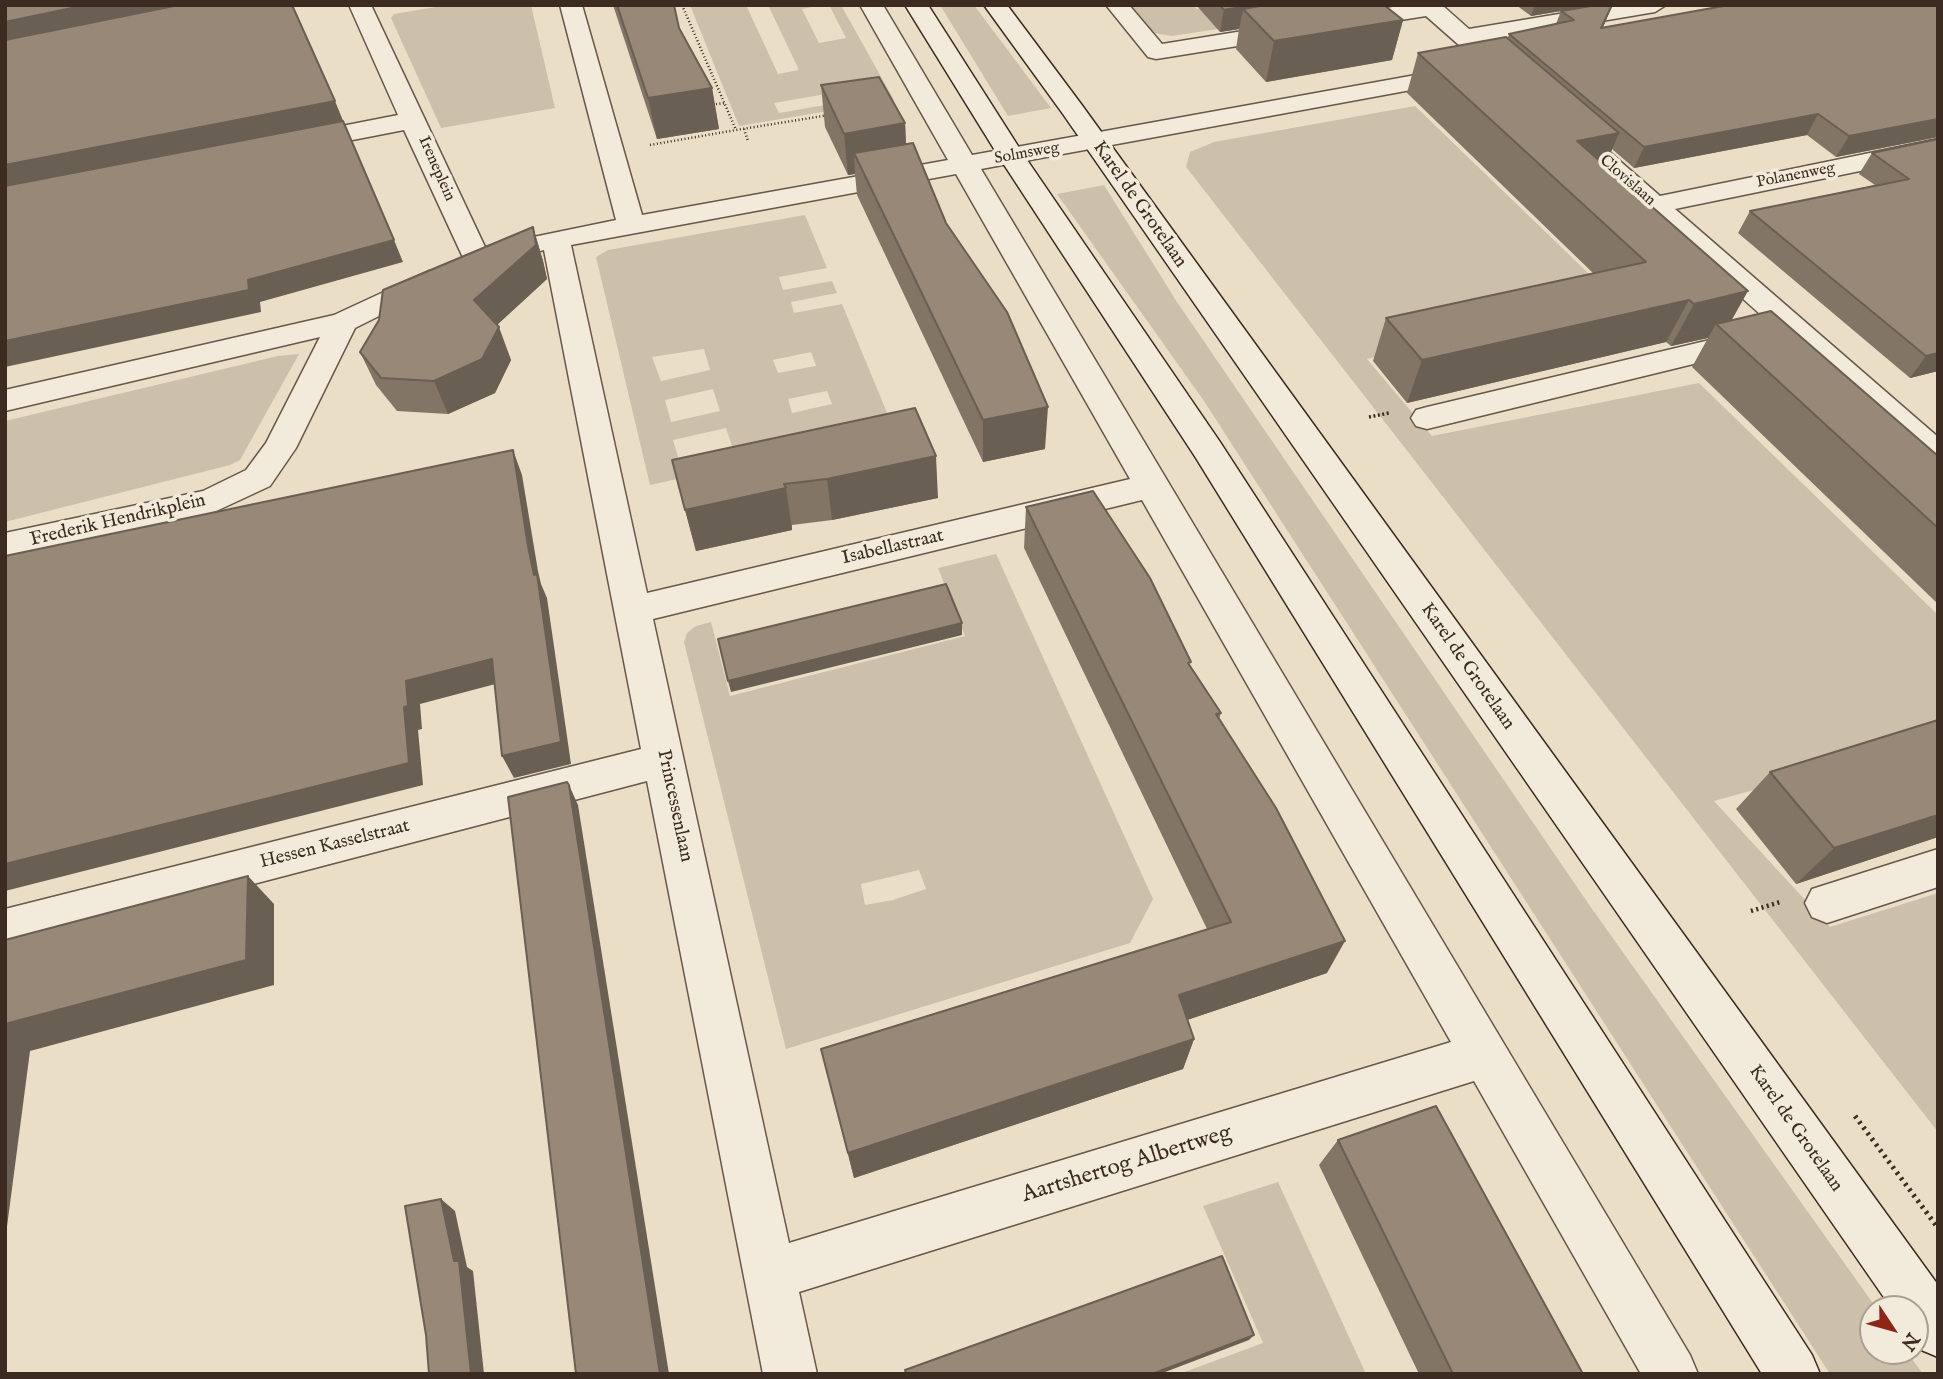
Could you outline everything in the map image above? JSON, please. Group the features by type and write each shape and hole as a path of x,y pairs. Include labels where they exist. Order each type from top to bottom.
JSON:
{"street":[{"path":"571,5 631,225"},
{"path":"871,5 1671,1374"},
{"path":"916,5 1012,157 1215,461 1793,1374"},
{"name":"Karel de Grotelaan","path":"995,5 1938,1330"},
{"path":"1117,5 1156,52 1430,6 1529,94"},
{"path":"1465,37 1655,5"},
{"name":"Ireneplein","path":"369,6 414,120 476,258"},
{"name":"Solmsweg","path":"556,239 1498,67"},
{"name":"Clovislaan","path":"1550,113 1795,329 1931,442"},
{"path":"278,147 414,120"},
{"name":"Polanenweg","path":"1654,205 1938,147"},
{"path":"5,401 343,322 476,258 556,239"},
{"name":"Princessenlaan","path":"556,239 790,1374"},
{"name":"Frederik Hendrikplein","path":"5,546 212,501 258,478 280,448 343,322"},
{"path":"1427,418 1795,329"},
{"name":"Isabellastraat","path":"633,610 1153,486"},
{"name":"Hessen Kasselstraat","path":"5,929 664,760"},
{"path":"1827,902 1938,868"},
{"name":"Aartshertog Albertweg","path":"770,1275 1483,1055"}],"path":[{"path":"682,5 736,130"},
{"path":"680,24 690,23"},
{"path":"696,64 707,62"},
{"path":"701,106 725,103"},
{"path":"611,151 835,114"},
{"path":"744,129 748,141"}],"shaded area":[{"path":"448,5 531,5 555,108 441,128 391,18 394,14"},
{"path":"690,5 746,5 778,74 799,70 768,5 823,5 802,9 819,43 846,38 829,5 841,5 894,100 739,126","holes":["861,88 865,98 779,113 774,103"]},
{"path":"940,5 974,5 1051,108 1008,116"},
{"path":"1123,5 1193,5 1197,9 1223,5 1257,23 1172,36 1148,32"},
{"path":"1415,106 1641,324 1569,314 1367,359 1432,436 1699,383 1938,615 1938,739 1714,801 1830,927 1938,893 1938,1132 1186,167 1190,152 1214,142"},
{"path":"1104,185 1177,302 1590,906 1867,1295 1859,1295 1859,1365 1916,1365 1923,1374 1830,1374 1204,401 1057,194"},
{"path":"805,215 827,268 779,277 783,290 832,281 837,293 791,302 794,313 842,304 895,432 650,485 596,257 608,250","holes":["704,349 710,370 661,381 652,357","811,352 816,366 778,373 773,360","713,389 720,411 671,422 665,400","827,391 832,404 792,413 788,399","726,428 735,455 681,467 673,440"]},
{"path":"299,354 240,460 230,465 5,522 5,421 278,356"},
{"path":"996,554 1153,899 1130,943 786,1049 684,642 687,633 696,626 711,622 730,696 965,636 938,568","holes":["919,870 926,889 893,900 865,905 861,884"]},
{"path":"1278,1182 1366,1374 1179,1374 1263,1343 1203,1206"}],"building":[{"path":"5,5 86,5 5,22"},
{"path":"179,5 292,5 335,101 5,165 5,40"},
{"path":"617,5 674,5 679,28 712,88 648,98"},
{"path":"1220,5 1253,5 1224,10"},
{"path":"1265,5 1384,5 1403,20 1274,41 1243,9"},
{"path":"1612,5 1601,28 1729,5 1938,5 1938,119 1849,136 1818,114 1644,147 1509,34 1574,20 1561,11"},
{"path":"1506,37 1619,133 1577,141 1748,291 1694,304 1689,300 1422,360 1386,318 1646,262 1418,53"},
{"path":"879,77 905,123 844,134 821,85"},
{"path":"343,121 394,240 248,280 249,290 5,341 5,186"},
{"path":"1938,139 1938,353 1926,356 1750,211 1909,179 1872,153"},
{"path":"913,143 946,223 1007,312 1048,407 983,420 854,153"},
{"path":"533,227 536,245 474,300 499,327 482,359 434,381 381,378 360,352 379,320 383,290"},
{"path":"1771,311 1938,456 1938,528 1716,324"},
{"path":"915,408 936,456 827,479 784,484 786,488 685,510 672,460"},
{"path":"513,450 528,546 534,575 537,574 561,742 502,756 492,659 406,681 408,706 404,707 409,763 5,864 5,556"},
{"path":"1093,491 1150,578 1191,662 1188,663 1221,713 1216,714 1276,808 1345,941 1179,995 1194,1039 848,1153 821,1049 1231,922 1026,507"},
{"path":"946,584 962,623 728,681 718,639"},
{"path":"1938,720 1938,815 1834,848 1770,772"},
{"path":"567,782 660,1374 576,1374 508,797"},
{"path":"248,876 246,960 5,1024 5,940"},
{"path":"1436,1106 1583,1374 1453,1374 1338,1140"},
{"path":"441,1199 454,1261 459,1261 471,1374 429,1374 426,1335 405,1206"},
{"path":"1222,1256 1254,1335 1152,1374 906,1374 905,1370"}]}
